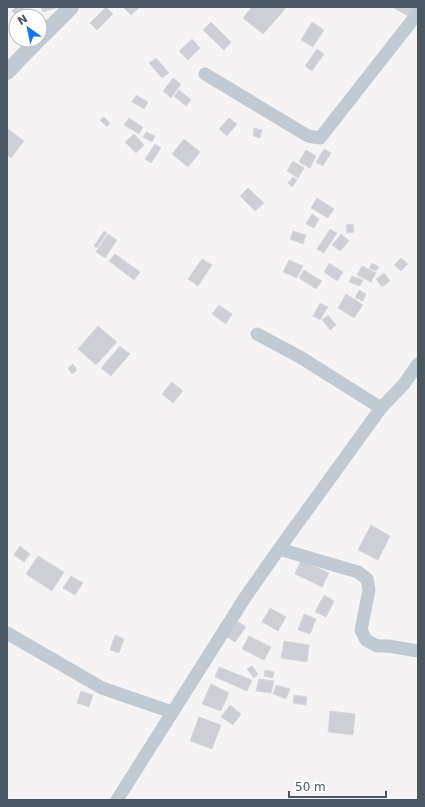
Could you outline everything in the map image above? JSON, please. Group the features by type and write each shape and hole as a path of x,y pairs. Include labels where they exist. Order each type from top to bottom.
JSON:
{"street":[{"path":"48,30 71,7"},
{"path":"205,74 308,136 320,138 418,13"},
{"path":"7,72 30,48"},
{"path":"257,334 300,356 381,408"},
{"path":"117,800 172,712 278,549 381,408 404,384 418,364"},
{"path":"278,549 358,572 368,579 369,590 361,630 366,640 377,646 388,646 418,651"},
{"path":"7,634 102,688 172,712"}],"building":[{"path":"56,7 48,10 48,8 41,8"},
{"path":"106,7 113,14 97,30 90,23"},
{"path":"123,7 140,7 131,15"},
{"path":"252,7 282,7 285,9 263,34 243,18"},
{"path":"392,7 418,7 412,18"},
{"path":"211,22 231,42 224,50 203,30"},
{"path":"312,22 324,30 313,47 301,40"},
{"path":"192,39 200,48 188,60 179,51"},
{"path":"317,49 324,54 312,71 305,66"},
{"path":"156,58 169,73 162,78 149,63"},
{"path":"173,78 181,84 171,98 163,91"},
{"path":"179,90 191,100 186,106 174,96"},
{"path":"136,95 148,102 144,109 132,102"},
{"path":"104,117 110,123 107,127 100,120"},
{"path":"129,118 143,127 139,134 124,125"},
{"path":"229,118 237,124 227,136 219,129"},
{"path":"7,128 24,141 11,158 7,155"},
{"path":"254,128 262,130 260,138 253,136"},
{"path":"146,132 155,136 152,142 143,137"},
{"path":"134,134 144,145 136,153 125,142"},
{"path":"184,139 200,152 188,167 172,154"},
{"path":"155,144 161,148 151,163 145,159"},
{"path":"324,149 331,153 323,166 316,162"},
{"path":"306,150 316,156 310,168 299,162"},
{"path":"293,161 304,168 298,178 287,171"},
{"path":"293,177 297,180 292,187 288,183"},
{"path":"248,188 264,203 255,211 240,196"},
{"path":"317,198 334,209 328,218 311,208"},
{"path":"312,214 319,219 314,228 306,224"},
{"path":"353,224 354,232 347,233 346,225"},
{"path":"330,229 337,233 324,253 317,249"},
{"path":"104,231 107,233 97,248 94,246"},
{"path":"293,231 306,235 303,244 290,239"},
{"path":"108,234 117,240 105,258 96,252"},
{"path":"341,234 349,241 340,251 332,245"},
{"path":"115,254 140,272 134,280 109,261"},
{"path":"401,258 408,264 401,271 394,265"},
{"path":"202,259 212,265 198,286 188,279"},
{"path":"289,260 303,266 297,278 283,272"},
{"path":"329,263 343,272 337,281 324,272"},
{"path":"372,263 379,267 376,271 369,268"},
{"path":"362,266 376,273 371,282 357,275"},
{"path":"304,270 322,281 316,289 299,278"},
{"path":"384,273 390,281 382,287 376,279"},
{"path":"352,276 363,280 360,286 349,282"},
{"path":"359,290 366,294 363,301 355,298"},
{"path":"346,294 363,305 354,318 338,308"},
{"path":"320,303 328,307 320,320 313,316"},
{"path":"219,305 232,314 226,324 212,314"},
{"path":"328,315 336,325 330,330 322,320"},
{"path":"98,326 117,342 96,365 78,349"},
{"path":"120,346 130,354 111,376 101,368"},
{"path":"73,364 77,370 72,374 68,368"},
{"path":"172,382 183,391 173,403 162,394"},
{"path":"371,525 390,536 378,560 358,550"},
{"path":"20,546 30,554 24,562 14,555"},
{"path":"38,556 64,572 52,591 26,574"},
{"path":"301,560 329,573 322,587 295,574"},
{"path":"71,576 83,583 75,595 63,588"},
{"path":"324,595 334,601 326,617 315,612"},
{"path":"270,608 286,617 278,631 262,622"},
{"path":"304,614 316,619 310,634 298,630"},
{"path":"237,621 246,627 235,642 227,637"},
{"path":"115,635 124,639 119,653 110,650"},
{"path":"249,636 271,647 264,660 242,649"},
{"path":"284,641 309,645 307,662 281,658"},
{"path":"252,666 258,674 254,678 247,669"},
{"path":"219,667 252,680 247,691 215,677"},
{"path":"265,670 274,672 273,678 264,676"},
{"path":"259,679 274,681 271,693 256,691"},
{"path":"211,684 229,693 221,711 202,704"},
{"path":"276,685 290,689 286,699 273,694"},
{"path":"81,691 93,695 89,707 77,703"},
{"path":"294,695 307,697 306,705 293,703"},
{"path":"230,705 241,714 233,725 221,717"},
{"path":"330,711 355,714 353,735 328,732"},
{"path":"199,717 221,725 212,749 190,741"}]}
